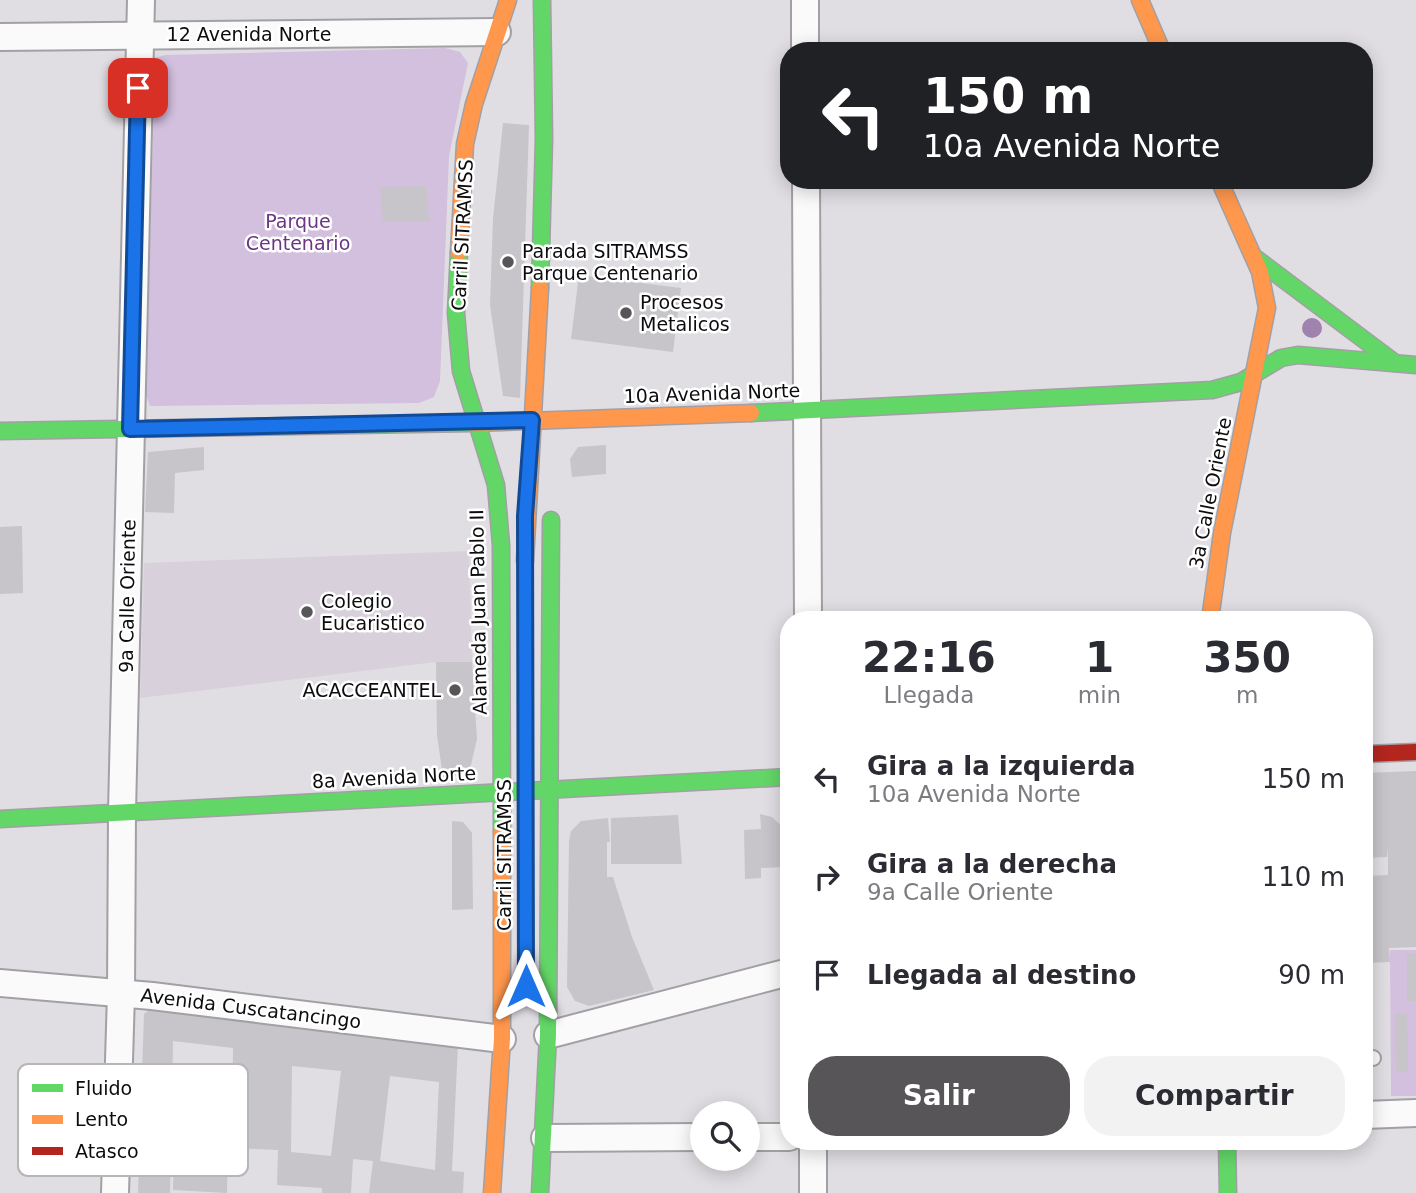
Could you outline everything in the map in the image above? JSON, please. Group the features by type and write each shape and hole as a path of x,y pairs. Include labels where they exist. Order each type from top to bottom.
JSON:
{"street":[{"name":"9a Calle Oriente","path":"119,1064 141,0"},
{"name":"Alameda Juan Pablo II","path":"492,1193 502,1039 499,516 496,485 461,371 457,344 462,172 474,104 508,0"},
{"path":"527,25 534,0"},
{"path":"525,572 525,516 536,373 543,111 542,0"},
{"path":"805,0 805,42"},
{"path":"1144,1 1159,42"},
{"name":"12 Avenida Norte","path":"0,37 498,32"},
{"path":"806,189 808,611"},
{"name":"3a Calle Oriente","path":"1211,611 1222,533 1267,307 1265,285 1223,189"},
{"path":"1254,257 1395,363"},
{"path":"556,301 558,261"},
{"name":"10a Avenida Norte","path":"0,431 477,423 808,411 1212,390 1241,382 1290,356 1416,365"},
{"path":"497,400 509,440"},
{"path":"515,466 525,516"},
{"path":"540,1193 545,1138 548,1035 551,503"},
{"path":"1373,754 1416,752"},
{"name":"8a Avenida Norte","path":"0,819 548,792 780,778"},
{"path":"548,1035 780,974"},
{"name":"Avenida Cuscatancingo","path":"0,983 121,993 502,1039"},
{"path":"1373,1115 1416,1114"},
{"path":"760,1137 780,1137"},
{"path":"545,1138 690,1138"},
{"path":"813,1150 813,1193"},
{"path":"1227,1150 1228,1193"}],"shaded area":[{"name":"Colegio Eucaristico","path":"469,551 472,662 436,662 140,698 144,563"}],"green space":[{"name":"Parque Centenario","path":"445,48 460,52 468,63 449,156 440,381 434,397 419,403 150,406 146,395 155,58 165,55"},
{"path":"1390,950 1416,950 1416,1096 1391,1096"}],"building":[{"name":"Parada SITRAMSS Parque Centenario","path":"503,123 529,125 520,398 503,396 490,305 493,219"},
{"path":"426,186 429,221 383,222 380,187"},
{"name":"Procesos Metalicos","path":"579,275 681,288 673,352 571,339"},
{"path":"606,445 606,474 572,477 570,459 578,447"},
{"path":"204,447 204,470 175,473 174,513 145,512 148,452"},
{"path":"22,526 23,593 0,594 0,527"},
{"path":"436,662 472,662 477,739 471,765 463,774 443,777 437,735"},
{"path":"1416,771 1416,947 1389,948 1390,962 1373,963 1373,876 1388,875 1388,848 1387,857 1373,858 1373,773"},
{"path":"760,814 772,817 780,824 780,867 761,868 761,878 745,879 744,830 761,829"},
{"path":"678,815 682,864 611,864 611,818"},
{"path":"608,818 610,842 607,842 607,877 613,877 632,937 654,990 589,1006 575,1001 567,987 569,841 571,831 581,821"},
{"path":"452,821 463,822 472,833 473,909 452,910"},
{"path":"1407,953 1416,954 1416,1001 1407,1001"},
{"path":"152,1008 458,1045 452,1171 464,1172 463,1193 369,1193 373,1161 353,1159 351,1193 322,1193 322,1188 277,1185 278,1150 248,1149 248,1064 233,1064 233,1048 173,1041 173,1064 142,1064 144,1014","holes":["292,1066 341,1071 331,1156 291,1152","390,1076 439,1082 435,1170 380,1161"]},
{"path":"1395,1014 1407,1014 1408,1072 1396,1072"},
{"path":"139,1176 170,1176 170,1193 138,1193"},
{"path":"173,1176 227,1176 227,1193 173,1190"}],"traffic: fast":[{"path":"540,288 544,139 542,0"},
{"path":"459,252 456,313 461,371 496,485 501,545 502,832"},
{"path":"1254,257 1395,363"},
{"path":"751,413 1212,390 1241,382 1281,358 1298,355 1416,365"},
{"path":"0,431 472,423"},
{"path":"540,1193 548,1035 551,520"},
{"path":"0,819 780,777"},
{"path":"1227,1150 1228,1193"}],"traffic: slow":[{"path":"459,252 465,144 474,104 508,0"},
{"path":"1140,0 1158,42"},
{"path":"1211,611 1222,533 1267,308 1260,272 1223,189"},
{"path":"525,561 540,288"},
{"path":"472,423 751,413"},
{"path":"492,1193 502,1039 502,832"}],"traffic: jam":[{"path":"1373,754 1416,752"}],"place":[{"name":"Parada SITRAMSS Parque Centenario","path":"508,262"},
{"name":"Procesos Metalicos","path":"626,313"},
{"name":"Colegio Eucaristico","path":"307,612"},
{"name":"ACACCEANTEL","path":"455,690"}],"route":[{"path":"138,88 130,429 532,420 525,516 526,986"}]}
